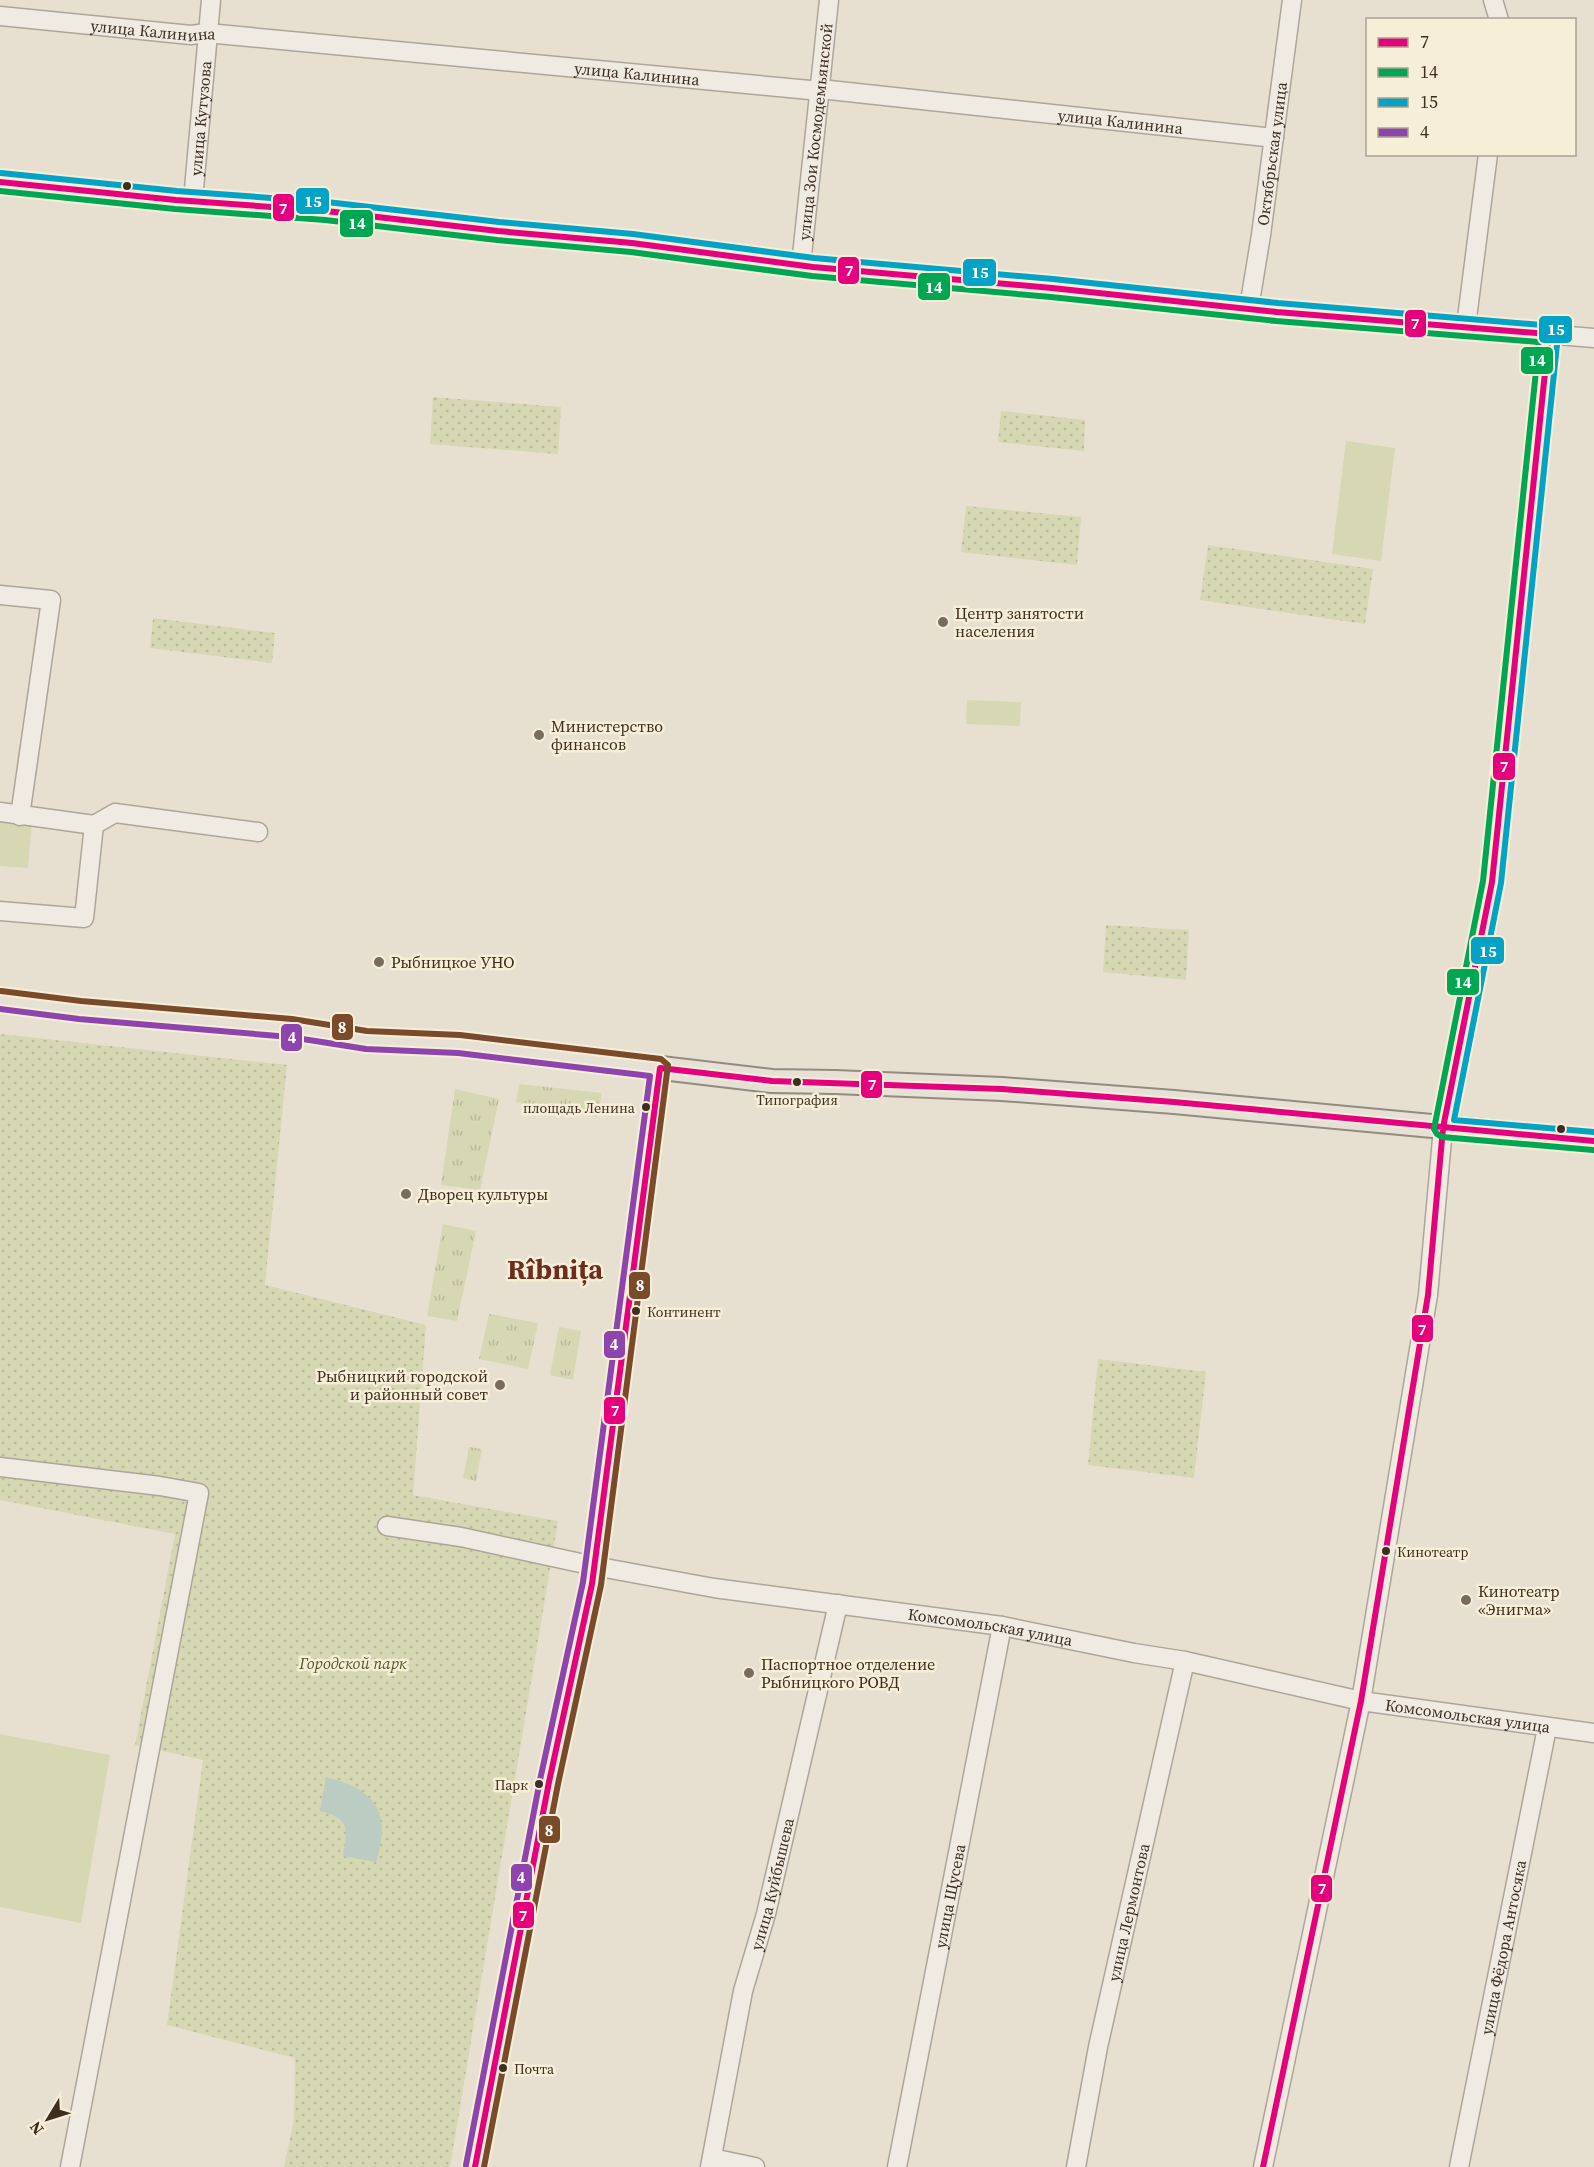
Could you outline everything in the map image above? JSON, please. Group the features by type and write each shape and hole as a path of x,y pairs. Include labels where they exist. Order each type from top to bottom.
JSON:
{"main road":[{"path":"0,1000 80,1010 291,1029 366,1040 471,1045 772,1081 1013,1089 1594,1141"}],"street":[{"name":"улица Кутузова","path":"194,200 211,0"},
{"name":"улица Зои Космодемьянской","path":"801,265 829,0"},
{"name":"Октябрьская улица","path":"1249,308 1292,0"},
{"path":"1493,0 1498,18"},
{"name":"улица Калинина","path":"0,16 191,35 207,33 810,90 820,89 1274,138"},
{"path":"1466,326 1488,156"},
{"path":"0,182 176,200 326,211 498,231 632,243 801,265 1277,312 1594,338"},
{"path":"1263,2167 1361,1701 1428,1295 1443,1128 1492,882 1549,334"},
{"path":"0,595 51,600 20,816"},
{"path":"0,812 94,825 115,813 258,832"},
{"path":"0,911 84,918 94,825"},
{"path":"475,2167 549,1782 592,1584 660,1068"},
{"path":"0,1467 160,1486 199,1493 70,2167"},
{"name":"Комсомольская улица","path":"387,1527 461,1537 594,1566 714,1588 1002,1626 1185,1661 1361,1701 1594,1733"},
{"name":"улица Куйбышева","path":"711,2163 743,1991 766,1914 838,1604"},
{"name":"улица Щусева","path":"897,2167 1002,1626"},
{"name":"улица Лермонтова","path":"1076,2167 1098,2047 1185,1661"},
{"name":"улица Фёдора Антосяка","path":"1459,2167 1547,1728"},
{"path":"711,2163 755,2167"}],"green space":[{"path":"433,397 561,407 558,454 430,444"},
{"path":"1001,411 1085,420 1084,451 998,442"},
{"path":"1346,441 1395,448 1381,561 1332,554"},
{"path":"966,506 1081,517 1077,565 961,552"},
{"path":"1208,545 1373,569 1365,624 1200,600"},
{"path":"153,618 275,633 272,663 150,648"},
{"path":"967,700 1021,702 1020,726 966,724"},
{"path":"0,819 32,822 28,868 0,866"},
{"path":"1106,925 1189,930 1186,980 1103,972"},
{"name":"Городской парк","path":"0,1034 287,1065 265,1285 426,1325 413,1495 558,1521 450,2167 284,2167 294,2119 295,2058 167,2025 203,1760 135,1745 175,1534 0,1500"},
{"path":"519,1084 602,1093 597,1117 516,1102"},
{"path":"455,1089 499,1099 480,1190 441,1185"},
{"path":"443,1224 476,1231 457,1321 427,1316"},
{"path":"489,1314 538,1323 528,1369 479,1359"},
{"path":"559,1327 581,1331 573,1380 550,1375"},
{"path":"1098,1359 1206,1372 1194,1478 1088,1465"},
{"path":"469,1447 482,1449 476,1481 463,1478"},
{"path":"0,1734 110,1755 81,1923 0,1907"}],"shaded area":[{"path":"326,1777 347,1783 365,1793 377,1808 382,1830 376,1862 343,1856 345,1826 337,1817 320,1811"}],"transit line":[{"name":"15","path":"1,173 177,191 327,202 499,222 633,234 814,258 1053,279 1278,303 1554,326 1558,335 1501,883 1454,1120 1594,1132"},
{"name":"7","path":"0,182 176,200 326,211 498,231 632,243 813,267 1052,288 1277,312 1549,334 1492,882 1443,1128 1428,1295 1361,1701 1263,2167"},
{"name":"14","path":"0,191 175,209 325,220 497,240 631,252 812,276 1051,297 1276,321 1539,342 1483,881 1434,1129 1442,1137 1593,1150"},
{"name":"8","path":"1,991 81,1001 292,1019 367,1031 460,1035 661,1059 668,1065 601,1585 558,1784 484,2167"},
{"name":"4","path":"0,1009 79,1019 290,1037 366,1049 458,1053 650,1076 583,1582 540,1780 466,2165"},
{"name":"7","path":"475,2167 549,1782 592,1584 660,1068 772,1081 1002,1089 1174,1102 1594,1141"}],"place":[{"name":"Центр занятости населения","path":"943,622"},
{"name":"Министерство финансов","path":"539,735"},
{"name":"Рыбницкое УНО","path":"379,962"},
{"name":"Типография","path":"797,1082"},
{"name":"площадь Ленина","path":"646,1107"},
{"name":"Дворец культуры","path":"406,1194"},
{"name":"Континент","path":"636,1311"},
{"name":"Рыбницкий городской и районный совет","path":"500,1385"},
{"name":"Кинотеатр","path":"1386,1551"},
{"name":"Кинотеатр «Энигма»","path":"1466,1600"},
{"name":"Паспортное отделение Рыбницкого РОВД","path":"749,1673"},
{"name":"Парк","path":"539,1784"},
{"name":"Почта","path":"503,2068"}],"district":[{"name":"Rîbnița","path":"555,1269"}]}
